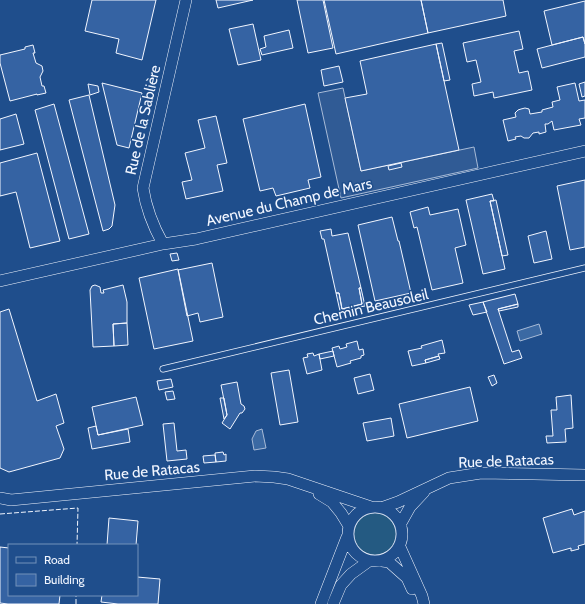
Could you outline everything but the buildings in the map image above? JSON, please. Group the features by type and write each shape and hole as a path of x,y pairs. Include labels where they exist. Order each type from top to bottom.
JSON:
{"street":[{"name":"Rue de la Sablière","path":"163,244 153,226 145,203 143,188 186,0"},
{"name":"Avenue du Champ de Mars","path":"0,281 163,244 196,239 585,151"},
{"name":"Rue de Ratacas","path":"384,507 449,478 481,473 585,475"},
{"name":"Rue de Ratacas","path":"0,498 11,500 255,476 288,479 371,506"},
{"name":"Rue de Ratacas","path":"305,485 332,502 341,513 348,531"},
{"name":"Rue de Ratacas","path":"401,523 410,506 429,487"},
{"path":"321,604 354,516 371,506 384,507 394,514 401,523 403,531 403,539 400,547 393,555 382,561"},
{"path":"348,531 350,547 356,554 369,561 389,562 407,578 417,599 417,604"},
{"path":"400,547 422,596 424,604"},
{"path":"333,604 341,585 351,574 369,561"}],"lane":[{"name":"Chemin Beausoleil","path":"163,369 585,268"}],"shaded area":[{"path":"343,88 361,171 474,147 478,168 341,198 318,93"},
{"path":"539,324 542,334 520,341 517,331"},
{"path":"262,429 266,448 254,450 252,439 256,431"},
{"path":"375,513 390,519 396,534 390,549 375,555 360,549 354,534 360,519"}],"fence":[{"path":"0,514 78,508 77,544"},
{"path":"76,596 76,604"}]}
